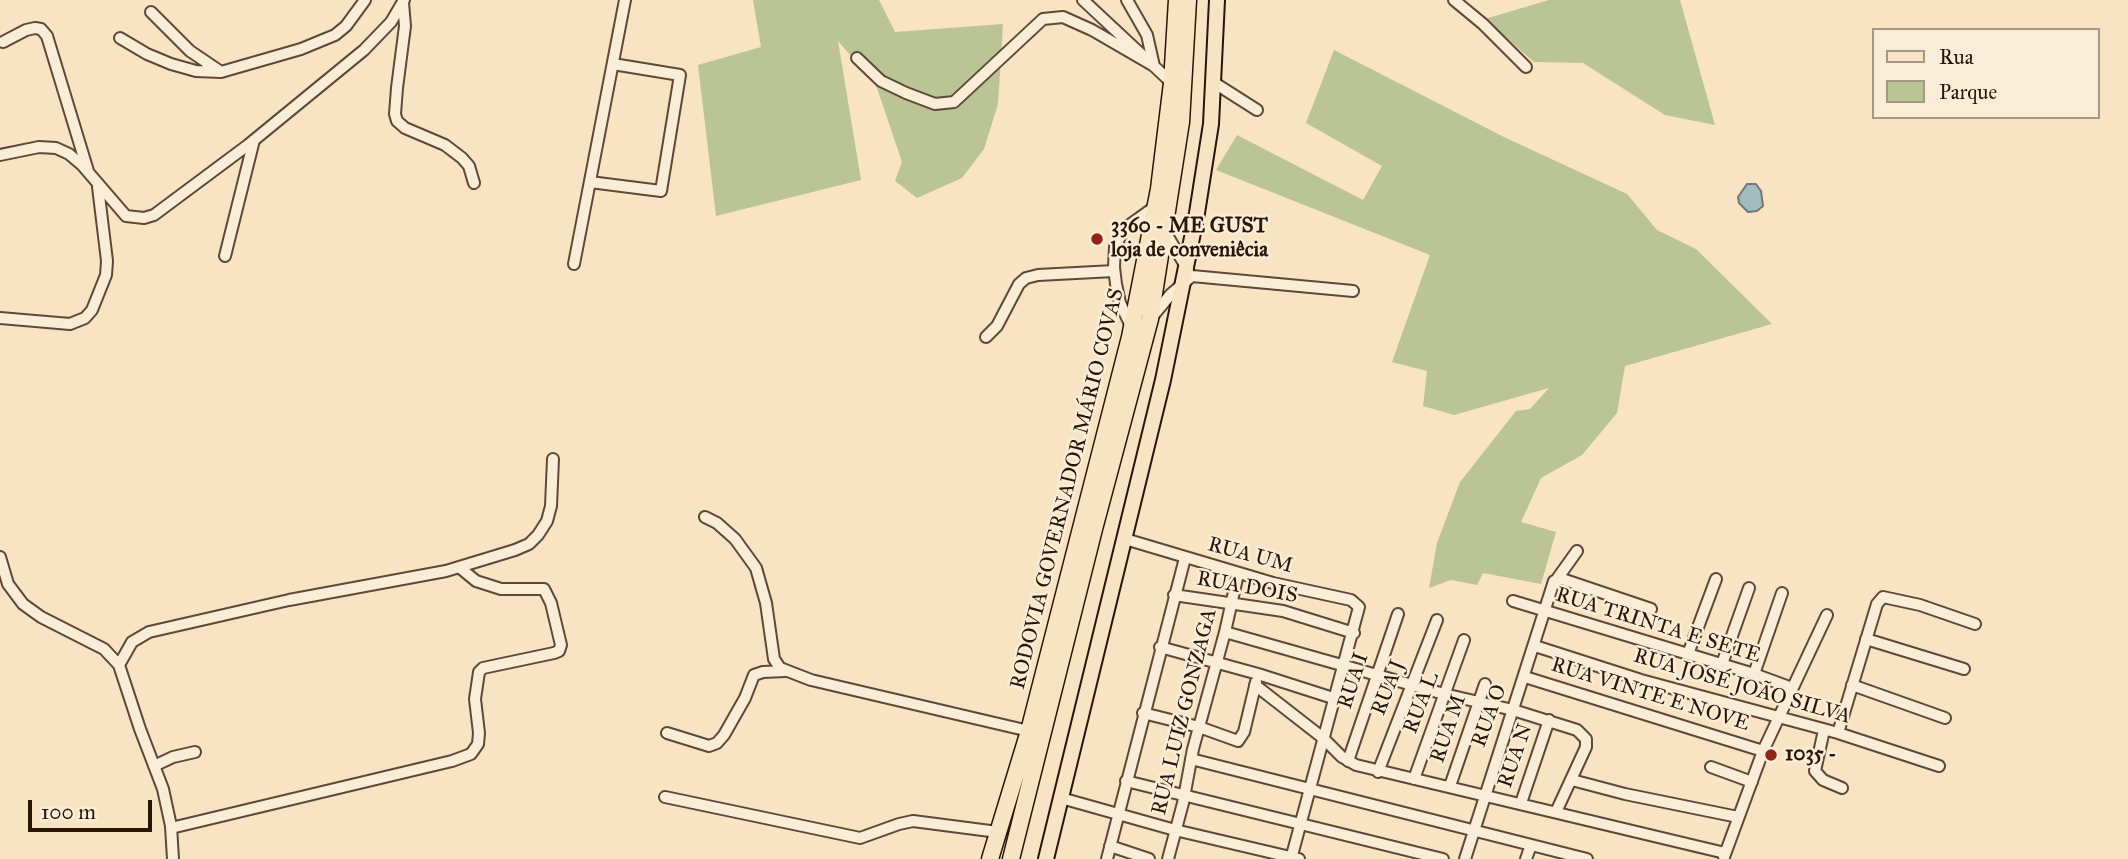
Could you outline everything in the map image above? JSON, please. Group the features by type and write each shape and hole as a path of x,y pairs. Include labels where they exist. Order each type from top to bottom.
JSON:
{"highway":[{"name":"RODOVIA GOVERNADOR MÁRIO COVAS","path":"990,859 1029,731 1132,329 1156,205 1172,83 1177,0"},
{"name":"RODOVIA GOVERNADOR MÁRIO COVAS","path":"1011,859 1150,319 1181,122 1188,0"}],"main road":[{"path":"1046,859 1187,275 1206,164 1217,0"}],"street":[{"path":"120,38 171,64 196,71 221,72 301,49 335,35 346,26 365,0"},
{"path":"574,264 625,0"},
{"path":"1083,0 1172,83"},
{"path":"1127,0 1147,35 1154,66"},
{"path":"1454,0 1526,67"},
{"path":"0,155 39,148 57,149 69,154 125,216 144,218 154,215 254,140 379,36 403,1"},
{"path":"403,1 405,26 397,88 397,121 405,128 445,145 469,166 474,183"},
{"path":"150,12 190,51 221,72"},
{"path":"857,58 881,81 906,93 935,104 954,102 1043,19 1062,17 1093,30 1154,66"},
{"path":"3,42 35,28 41,29 47,36 89,174"},
{"path":"590,182 661,191 680,75 613,64"},
{"path":"1213,82 1257,110"},
{"path":"225,256 254,140"},
{"path":"0,318 70,324 85,317 92,310 106,275 107,261 97,184"},
{"path":"1132,329 1121,303 1114,271 1115,247 1124,229 1156,205"},
{"path":"1164,229 1187,275"},
{"path":"986,337 996,326 1026,278 1114,271"},
{"path":"1187,275 1353,292"},
{"path":"1150,319 1187,275"},
{"path":"119,665 132,642 149,632 302,597 459,568 529,544 547,521 551,506 553,459"},
{"path":"705,517 735,539 756,568 766,603 774,659 780,668 811,680 1029,731"},
{"name":"RUA UM","path":"1125,539 1238,573 1352,600 1359,612 1354,633"},
{"path":"1577,551 1555,582 1651,609"},
{"path":"0,556 8,584 23,604 41,617 104,649 119,665 163,789 171,828 173,859"},
{"path":"1107,859 1185,558"},
{"path":"171,828 452,761 471,754 478,744 479,733 475,699 478,672 483,668 554,653 559,651 561,645 551,603 544,589 501,589 476,581 459,568"},
{"name":"RUA LUIZ GONZAGA","path":"1168,859 1238,573"},
{"path":"1688,654 1716,579"},
{"name":"RUA O","path":"1465,859 1555,582"},
{"path":"1721,664 1749,588"},
{"path":"1754,674 1783,593"},
{"name":"RUA DOIS","path":"1174,595 1283,611 1354,633"},
{"path":"1838,733 1877,604 1883,597 1920,605 1975,624"},
{"name":"RUA TRINTA E SETE","path":"1513,601 1792,688"},
{"name":"RUA I","path":"1348,761 1398,614"},
{"path":"1256,680 1348,761 1378,772 1484,794 1724,856 1763,751 1827,615"},
{"name":"RUA J","path":"1378,772 1437,620"},
{"path":"1225,632 1444,694 1549,720 1577,730 1587,742 1584,754 1556,812"},
{"path":"1061,798 1175,830 1294,858 1308,789 1354,633"},
{"path":"1866,639 1964,669"},
{"name":"RUA L","path":"1414,779 1464,640"},
{"name":"RUA JOSÉ JOÃO SILVA","path":"1535,646 1641,680 1838,733 1939,766"},
{"path":"1160,647 1217,664 1256,680 1333,698"},
{"path":"667,733 709,746 717,743 724,736 745,698 754,674 785,671"},
{"name":"RUA VINTE E NOVE","path":"1525,677 1763,751"},
{"path":"1143,713 1199,727 1238,741 1242,737 1256,680"},
{"name":"RUA M","path":"1450,786 1485,684"},
{"path":"1852,685 1945,718"},
{"name":"RUA N","path":"1521,803 1549,720"},
{"path":"1824,730 1815,771 1823,780 1842,788"},
{"path":"154,766 173,757 195,752"},
{"path":"1191,759 1587,859"},
{"path":"1711,767 1752,782"},
{"path":"1572,780 1625,794 1738,817"},
{"path":"1126,781 1443,859"},
{"path":"665,797 859,838 913,821 998,832"},
{"path":"1526,859 1531,845"},
{"path":"1110,846 1149,859"}],"green space":[{"path":"753,0 879,0 895,32 1003,24 998,104 984,149 962,178 917,198 895,181 902,162 876,85 838,41 861,180 716,216 698,65 761,47"},
{"path":"1549,0 1680,0 1715,125 1665,115 1583,63 1534,62 1485,19"},
{"path":"1334,50 1504,137 1627,194 1657,230 1696,249 1772,324 1625,366 1617,413 1582,455 1541,478 1521,522 1556,532 1541,584 1483,573 1477,585 1451,580 1429,588 1437,543 1460,482 1516,411 1530,409 1549,388 1454,415 1423,406 1427,371 1392,362 1430,255 1216,170 1237,135 1363,200 1382,166 1306,123"}],"water":[{"path":"1747,184 1756,184 1761,191 1763,206 1757,211 1748,212 1739,203 1738,197"}],"place":[{"name":"3360 - ME GUST loja de conveniêcia","path":"1097,239"},
{"name":"1035 -","path":"1771,755"}]}
